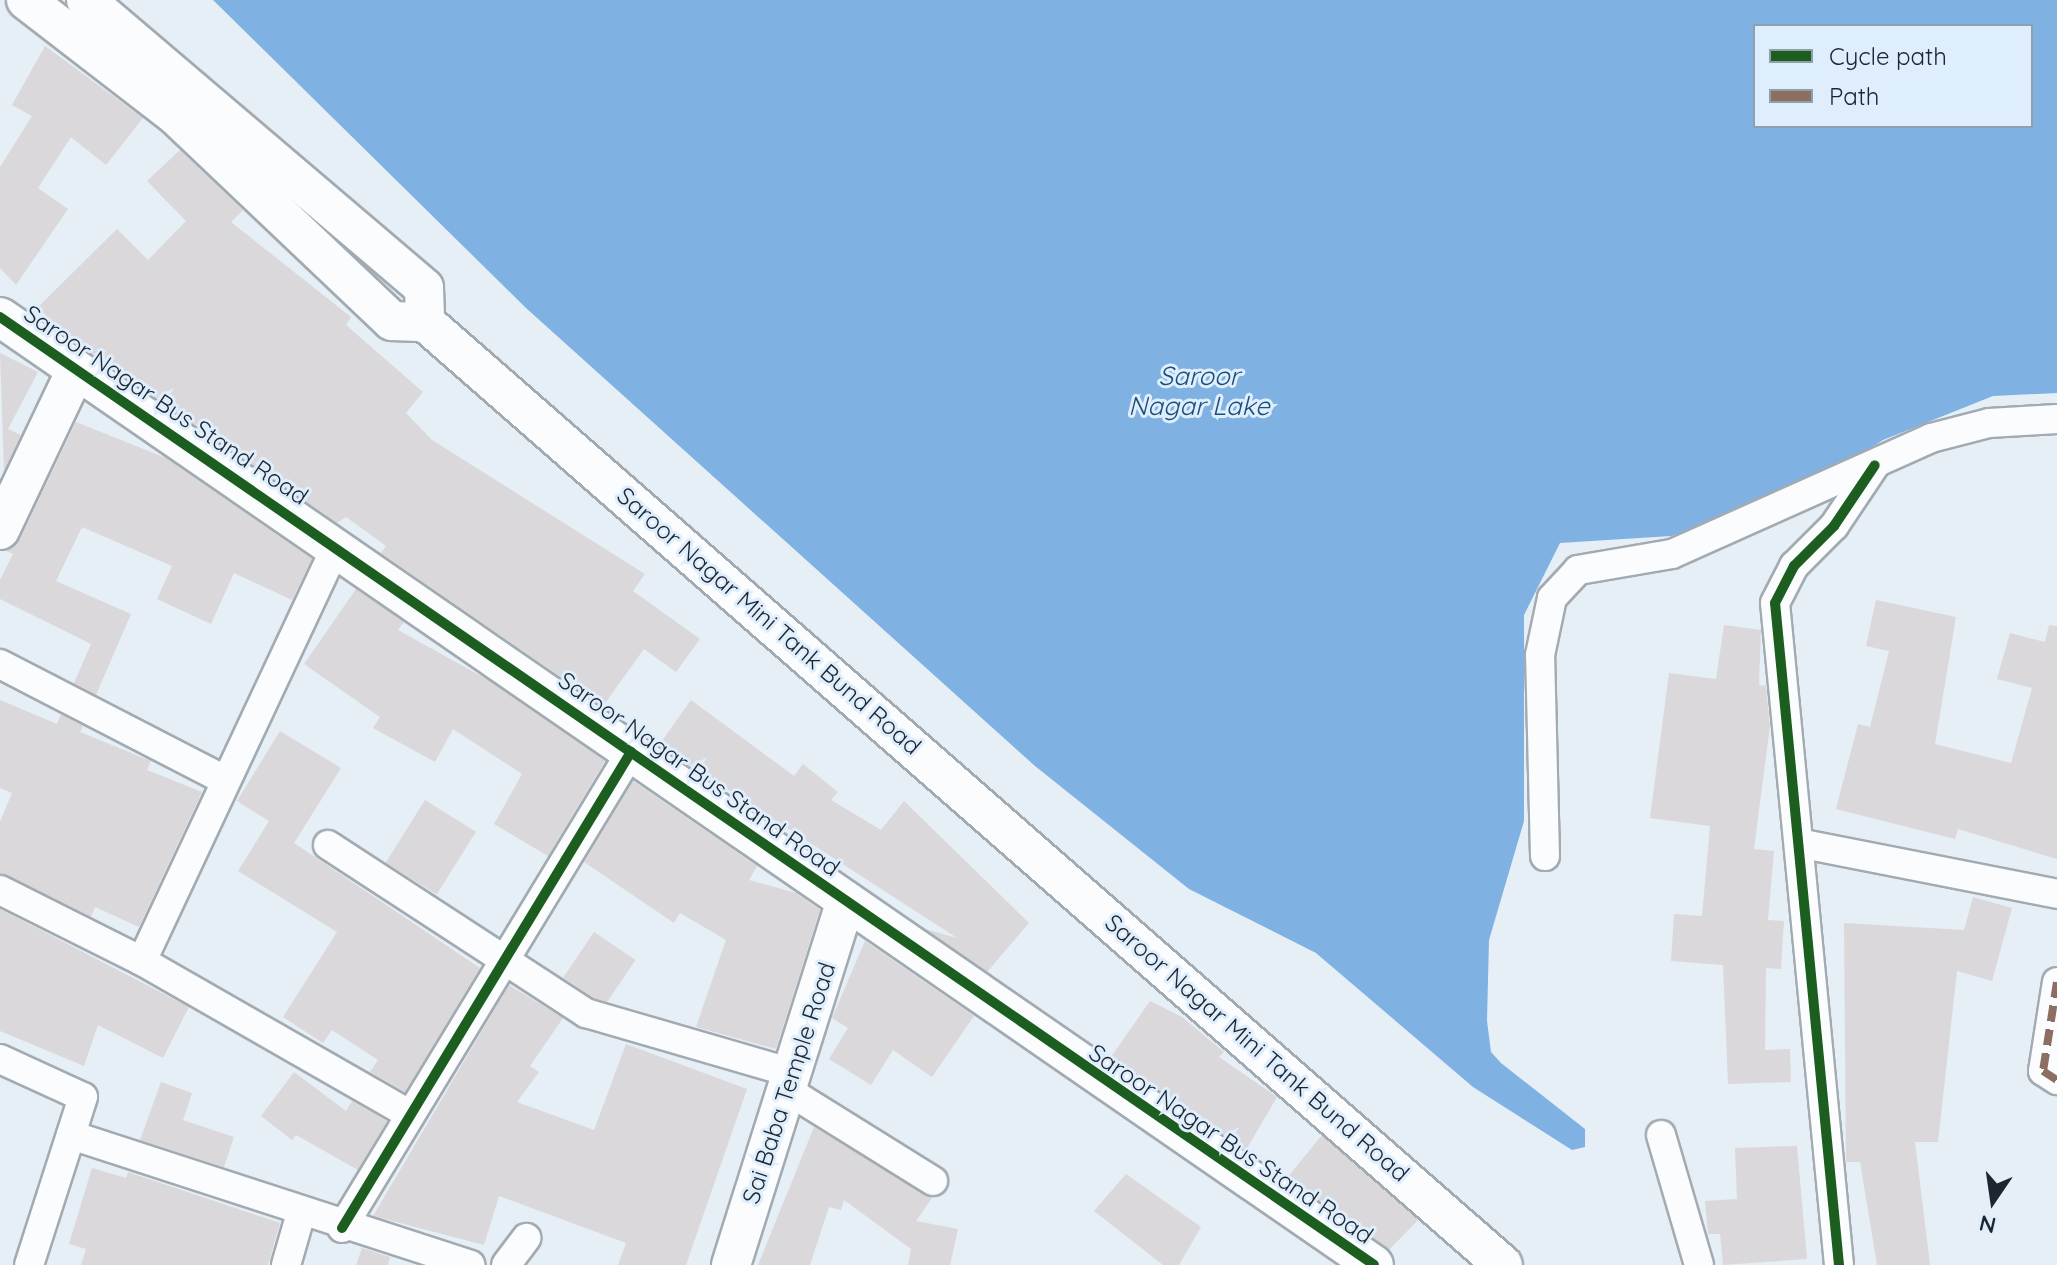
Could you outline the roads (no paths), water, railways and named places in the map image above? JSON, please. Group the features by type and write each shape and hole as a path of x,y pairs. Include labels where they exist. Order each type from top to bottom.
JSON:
{"main road":[{"path":"26,0 75,38 176,116 392,321 425,322 424,288 90,2 75,38"},
{"name":"Saroor Nagar Bus Stand Road","path":"0,317 337,545 1374,1265"},
{"name":"Saroor Nagar Mini Tank Bund Road","path":"425,322 1503,1265"},
{"path":"0,530 76,370"},
{"name":"Sai Baba Temple Road","path":"731,1265 846,901"}],"street":[{"path":"1545,856 1540,655 1552,598 1578,570 1672,554 1875,465 1975,427 2057,419"},
{"path":"1839,1265 1803,844 1775,603 1794,566 1834,526 1875,465"},
{"path":"142,961 337,545"},
{"path":"0,664 225,780"},
{"path":"342,1228 406,1112 631,752"},
{"path":"1803,844 2057,894"},
{"path":"328,845 586,1013 790,1081 933,1181"},
{"path":"0,890 142,961 406,1112"},
{"path":"2057,982 2045,1023 2043,1071 2057,1080"},
{"path":"0,1059 83,1097 29,1265"},
{"path":"71,1135 342,1228 470,1265"},
{"path":"1661,1135 1699,1265"},
{"path":"286,1265 301,1213"},
{"path":"506,1265 526,1238"}],"water":[{"name":"Saroor Nagar Lake","path":"213,0 2057,0 2057,393 1993,396 1883,440 1800,494 1671,536 1560,543 1524,615 1524,821 1489,940 1487,1021 1491,1052 1585,1129 1585,1147 1572,1150 1473,1087 1316,953 1189,889 1035,766 526,308"}]}
